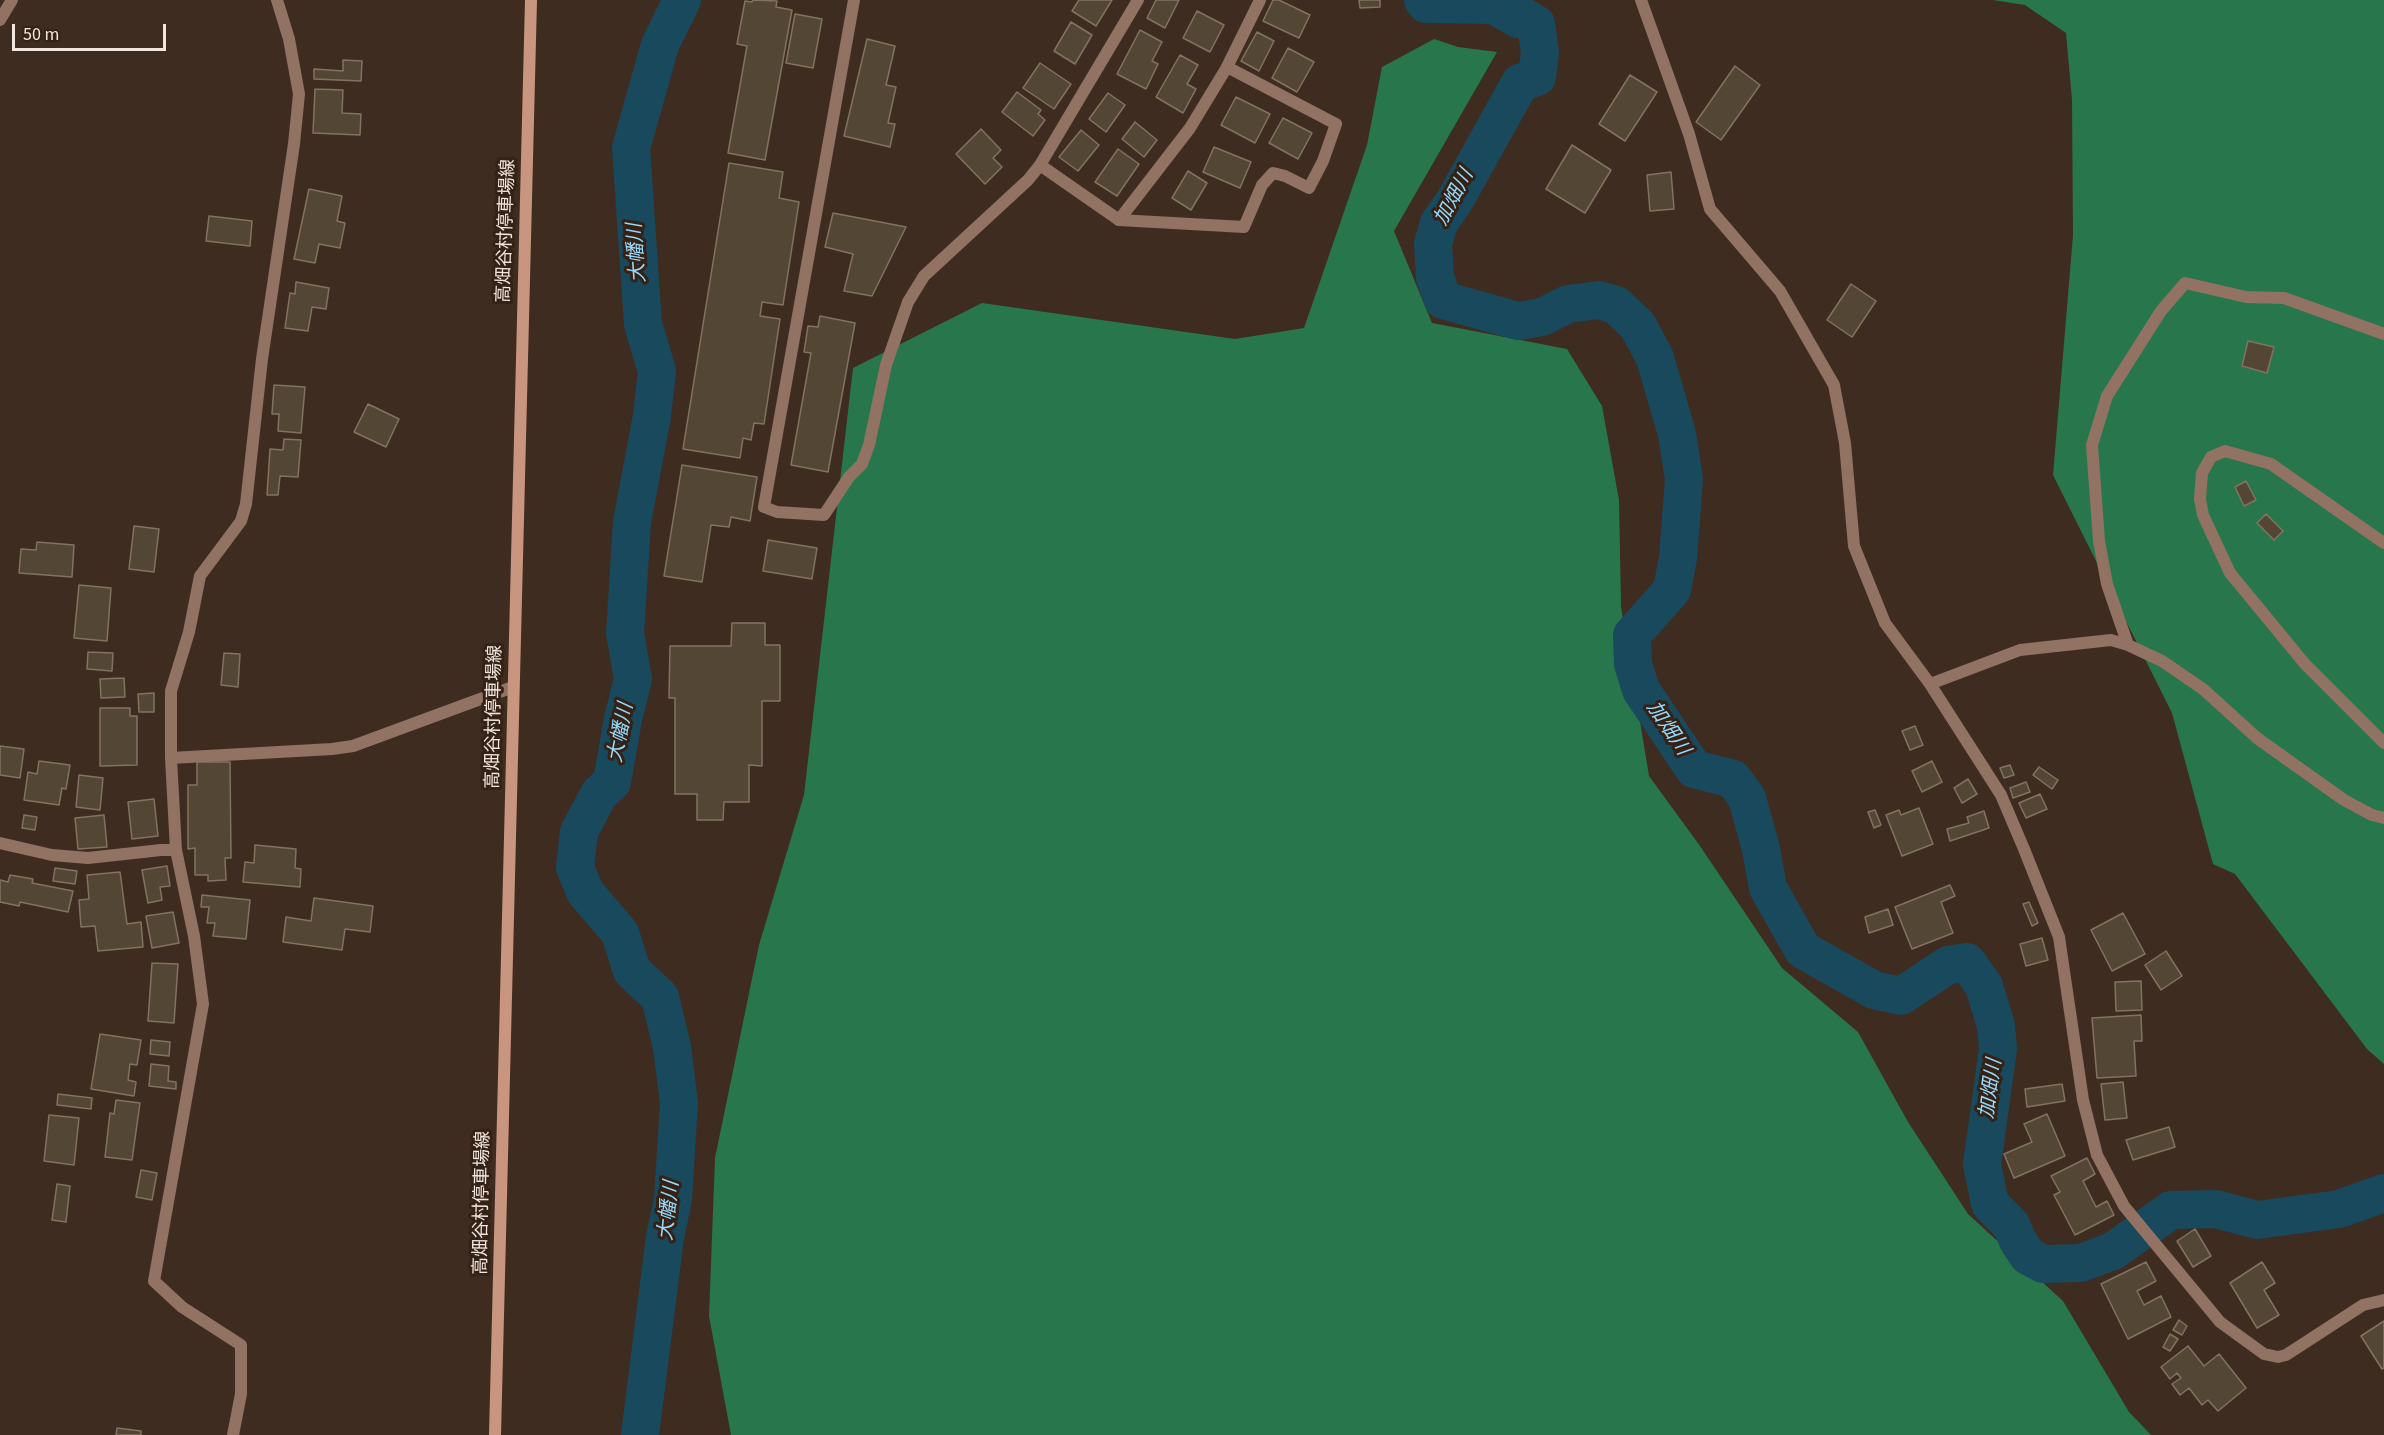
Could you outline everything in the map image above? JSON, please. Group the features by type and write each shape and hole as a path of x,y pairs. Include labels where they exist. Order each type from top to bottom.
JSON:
{"main road":[{"name":"高畑谷村停車場線","path":"495,1435 531,0"}],"street":[{"path":"0,20 12,0"},
{"path":"233,1435 241,1394 241,1345 182,1307 154,1281 203,1004 194,936 176,850 171,758 171,691 189,632 200,576 236,528 246,504 262,359 294,144 299,94 289,39 277,0"},
{"path":"854,0 764,507 777,512 824,515 849,477 862,464 869,445 886,364 908,302 924,276 1028,180 1040,165 1138,0"},
{"path":"1119,220 1190,129 1227,67 1260,0"},
{"path":"1641,0 1689,134 1710,208 1780,291 1834,385 1845,443 1854,546 1884,623 1930,684 2001,795 2059,937 2083,1100 2097,1155 2124,1206 2220,1322 2264,1354 2278,1357 2286,1355 2363,1305 2384,1300"},
{"path":"1040,165 1119,220 1244,227 1262,185 1273,173 1285,176 1309,188 1323,161 1336,124 1227,67"},
{"path":"2128,645 2107,584 2099,540 2092,446 2107,396 2161,311 2185,283 2246,297 2284,298 2384,334"},
{"path":"2384,543 2271,464 2225,451 2211,458 2202,473 2200,500 2203,515 2230,573 2305,664 2384,743"},
{"path":"1930,684 2020,650 2111,640 2128,645 2162,661 2203,689 2258,738 2344,800 2372,816 2384,818"},
{"path":"171,758 353,746 513,687"},
{"path":"0,843 52,855 88,858 176,850"}],"green space":[{"path":"1993,0 2384,0 2384,1064 2367,1049 2235,874 2213,864 2172,713 2053,475 2073,235 2072,100 2066,33 2025,5"},
{"path":"1434,39 1458,47 1497,52 1394,231 1432,323 1567,349 1602,406 1619,500 1621,607 1649,776 1700,846 1782,968 1858,1032 1908,1122 1968,1214 2063,1301 2129,1412 2151,1435 731,1435 709,1316 715,1158 759,945 804,795 853,368 982,303 1235,339 1304,328 1367,145 1382,67"}],"building":[{"path":"753,0 777,1 776,7 792,10 765,160 728,153 747,46 737,44 745,1 752,2"},
{"path":"1079,0 1112,0 1096,26 1072,11"},
{"path":"1156,0 1179,0 1165,28 1147,18"},
{"path":"1273,0 1279,0 1310,15 1299,38 1263,21"},
{"path":"1359,0 1380,0 1380,7 1360,8"},
{"path":"1197,11 1224,25 1210,52 1183,38"},
{"path":"795,14 822,19 813,68 786,63"},
{"path":"1071,22 1092,35 1075,64 1054,51"},
{"path":"1140,30 1162,42 1152,61 1158,64 1146,89 1117,74"},
{"path":"1257,32 1274,41 1259,71 1241,61"},
{"path":"867,39 895,46 886,85 896,87 888,123 895,124 890,147 844,136"},
{"path":"1288,48 1314,62 1297,92 1272,78"},
{"path":"1180,55 1198,65 1187,84 1196,89 1183,113 1156,97"},
{"path":"343,60 362,61 361,81 314,79 314,69 343,71"},
{"path":"1040,63 1071,84 1054,109 1023,88"},
{"path":"1735,66 1760,85 1721,140 1696,122"},
{"path":"1630,75 1657,92 1625,141 1599,124"},
{"path":"315,89 343,90 342,113 361,114 360,135 313,133"},
{"path":"1017,92 1041,110 1038,114 1045,120 1033,136 1002,112"},
{"path":"1108,93 1125,105 1106,132 1089,119"},
{"path":"1236,97 1270,114 1255,143 1221,125"},
{"path":"1283,118 1312,133 1298,159 1269,143"},
{"path":"1135,122 1157,140 1144,157 1122,139"},
{"path":"981,129 1001,150 993,158 1002,167 985,184 956,154"},
{"path":"1081,130 1099,145 1078,171 1059,157"},
{"path":"1572,145 1611,170 1585,213 1546,189"},
{"path":"1214,147 1251,162 1240,188 1203,172"},
{"path":"1118,149 1139,164 1117,196 1095,182"},
{"path":"729,163 783,172 779,198 799,202 783,305 762,302 760,316 780,319 764,424 754,423 751,440 743,438 740,458 683,449"},
{"path":"1188,171 1207,183 1191,210 1172,198"},
{"path":"1671,172 1674,209 1650,211 1647,175"},
{"path":"309,189 342,196 337,221 345,223 340,248 319,244 315,263 294,259"},
{"path":"833,213 906,227 872,296 844,291 853,254 825,247"},
{"path":"209,216 252,221 250,246 206,241"},
{"path":"296,282 329,288 326,309 312,307 308,331 285,328 290,293 295,294"},
{"path":"1851,284 1876,301 1852,337 1827,320"},
{"path":"820,316 855,323 828,472 791,465 811,353 804,352 808,326 818,327"},
{"path":"2248,341 2274,347 2267,373 2242,366"},
{"path":"274,385 305,387 301,433 278,431 279,414 272,414"},
{"path":"368,404 399,419 386,447 354,432"},
{"path":"284,439 301,440 298,477 280,476 278,495 267,495 270,449 283,450"},
{"path":"682,465 757,477 750,521 731,517 729,527 711,525 702,582 664,576"},
{"path":"2246,481 2256,500 2244,506 2235,487"},
{"path":"2266,514 2283,531 2274,540 2257,523"},
{"path":"134,526 159,529 154,572 129,569"},
{"path":"768,540 817,548 812,579 763,571"},
{"path":"37,542 74,545 72,577 19,573 21,549 36,550"},
{"path":"79,585 111,588 107,641 74,638"},
{"path":"732,623 765,623 765,645 780,645 780,701 762,701 762,766 749,765 749,802 724,802 723,820 697,820 697,794 675,794 675,698 669,698 670,646 731,646"},
{"path":"88,652 113,653 112,671 87,669"},
{"path":"224,653 240,654 238,687 221,685"},
{"path":"124,678 125,697 101,698 100,679"},
{"path":"154,693 154,712 139,712 138,694"},
{"path":"100,708 130,708 130,716 137,716 137,765 100,766"},
{"path":"1915,726 1923,745 1910,750 1902,731"},
{"path":"0,746 24,749 20,778 0,775"},
{"path":"39,761 70,765 66,789 62,788 59,805 24,800 28,772 37,774"},
{"path":"1932,761 1942,782 1922,792 1912,771"},
{"path":"197,762 230,762 231,858 225,858 226,880 208,881 208,875 195,875 195,848 188,849 188,785 197,785"},
{"path":"2010,765 2014,775 2004,778 2000,768"},
{"path":"2039,767 2058,780 2052,789 2033,775"},
{"path":"79,775 103,778 100,810 76,807"},
{"path":"1968,779 1977,794 1962,803 1954,788"},
{"path":"2026,782 2030,792 2013,798 2010,788"},
{"path":"2040,794 2047,809 2026,818 2019,803"},
{"path":"154,799 158,836 132,839 128,802"},
{"path":"1919,808 1933,844 1902,856 1886,815 1899,810 1901,815"},
{"path":"1875,810 1881,825 1874,828 1868,812"},
{"path":"1984,811 1989,828 1950,841 1947,829 1969,823 1967,817"},
{"path":"24,815 37,817 35,830 22,828"},
{"path":"104,815 107,847 78,849 75,818"},
{"path":"255,845 296,849 295,868 301,869 300,887 243,882 245,862 254,863"},
{"path":"167,866 170,886 160,887 162,900 148,903 142,870"},
{"path":"55,868 77,871 75,884 53,881"},
{"path":"120,872 127,924 141,922 143,947 98,951 95,926 81,927 79,900 89,899 87,875"},
{"path":"10,875 33,879 32,883 73,891 68,912 20,902 19,906 0,902 0,880 8,882"},
{"path":"1950,885 1955,896 1941,902 1953,933 1912,949 1895,907"},
{"path":"202,895 250,900 246,939 213,936 215,923 207,923 209,907 201,907"},
{"path":"314,898 373,906 370,932 345,929 342,950 283,942 286,917 311,921"},
{"path":"2029,902 2038,923 2032,926 2023,904"},
{"path":"1888,909 1893,925 1869,933 1865,917"},
{"path":"173,912 179,943 152,948 146,916"},
{"path":"2123,913 2145,954 2112,971 2091,930"},
{"path":"2042,938 2048,960 2026,966 2020,944"},
{"path":"2166,951 2182,976 2161,990 2145,965"},
{"path":"152,963 178,964 174,1023 148,1021"},
{"path":"2141,981 2142,1010 2116,1011 2115,982"},
{"path":"2141,1015 2142,1041 2134,1041 2136,1076 2097,1078 2092,1018"},
{"path":"100,1034 141,1040 137,1065 130,1064 128,1080 136,1082 134,1096 91,1089"},
{"path":"151,1040 170,1042 169,1056 150,1054"},
{"path":"151,1064 169,1066 168,1081 176,1082 176,1089 149,1086"},
{"path":"2123,1082 2127,1118 2105,1120 2101,1084"},
{"path":"2062,1084 2065,1101 2027,1107 2025,1089"},
{"path":"58,1094 92,1098 91,1109 57,1105"},
{"path":"116,1100 140,1103 132,1160 105,1157 110,1113 114,1114"},
{"path":"2047,1114 2065,1156 2014,1178 2004,1154 2032,1142 2024,1124"},
{"path":"49,1115 79,1118 74,1165 44,1161"},
{"path":"2169,1127 2175,1147 2133,1160 2126,1140"},
{"path":"2087,1158 2095,1174 2083,1181 2096,1207 2107,1201 2114,1215 2075,1235 2054,1195 2060,1192 2051,1176"},
{"path":"141,1170 157,1173 152,1200 136,1197"},
{"path":"57,1184 70,1186 66,1222 52,1220"},
{"path":"2195,1229 2211,1256 2193,1267 2177,1241"},
{"path":"2146,1262 2156,1281 2137,1291 2144,1305 2161,1296 2171,1317 2128,1339 2101,1284"},
{"path":"2262,1262 2275,1283 2264,1290 2279,1315 2257,1328 2230,1283"},
{"path":"2179,1320 2187,1326 2182,1335 2173,1330"},
{"path":"2384,1321 2384,1368 2382,1369 2361,1336"},
{"path":"2170,1334 2178,1339 2170,1351 2163,1347"},
{"path":"2188,1346 2204,1366 2219,1354 2246,1388 2218,1411 2208,1400 2202,1405 2189,1388 2180,1395 2172,1384 2181,1378 2177,1373 2170,1379 2161,1367"},
{"path":"117,1428 141,1431 141,1435 116,1435"}],"waterway":[{"name":"大幡川","path":"640,1435 665,1237 673,1199 679,1103 672,1047 660,997 632,971 620,933 585,892 575,867 579,832 599,794 612,782 623,719 633,679 625,633 632,522 652,416 657,371 643,324 631,148 660,45 682,0"},
{"name":"加畑川","path":"1423,0 1426,4 1494,5 1518,19 1526,18 1536,24 1540,53 1537,77 1520,83 1455,200 1439,223 1433,244 1435,277 1443,300 1518,321 1542,317 1568,304 1599,300 1616,305 1638,326 1655,358 1677,434 1684,479 1678,558 1672,590 1632,635 1633,664 1641,690 1694,769 1733,779 1747,798 1761,849 1768,888 1803,950 1874,990 1901,996 1948,965 1967,962 1984,986 1996,1026 1998,1049 1982,1164 1990,1204 2011,1225 2028,1256 2043,1264 2081,1263 2113,1251 2171,1210 2216,1209 2257,1220 2339,1209 2384,1193"}]}
